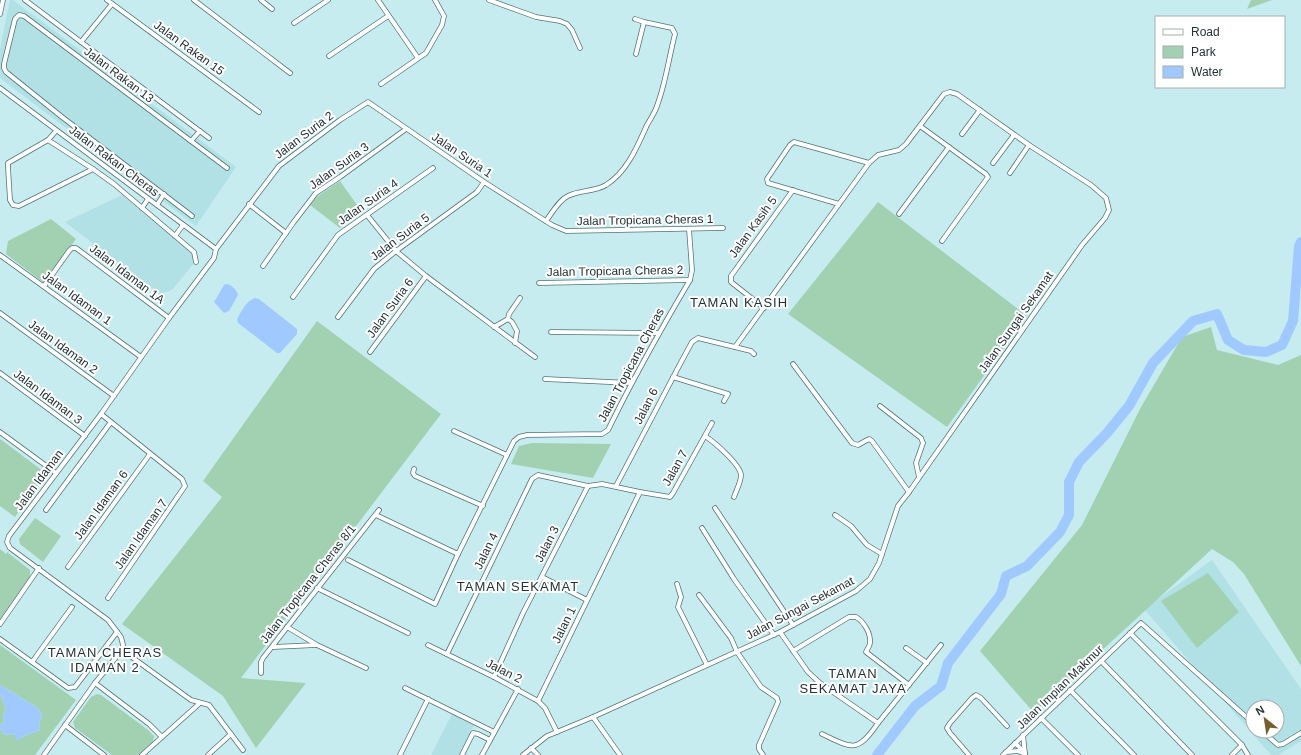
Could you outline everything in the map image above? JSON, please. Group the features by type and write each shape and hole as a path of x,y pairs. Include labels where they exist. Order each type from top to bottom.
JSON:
{"street":[{"path":"0,14 3,0"},
{"path":"25,0 209,138"},
{"name":"Jalan Rakan 15","path":"107,0 258,112"},
{"path":"194,0 290,73"},
{"path":"261,0 272,8"},
{"path":"294,23 328,0"},
{"path":"378,0 418,58"},
{"path":"381,84 426,53 442,25 444,16 435,0"},
{"path":"489,0 536,16 567,24 580,48"},
{"path":"81,42 112,4"},
{"name":"Jalan Rakan 13","path":"164,194 62,117 6,72 4,64 16,19 19,16 24,16 228,168"},
{"path":"330,56 388,16"},
{"path":"546,221 558,204 567,196 581,192 593,191 606,186 616,177 624,168 640,141 658,104 675,34 672,28 635,19"},
{"path":"636,54 644,22"},
{"name":"Jalan Rakan Cheras","path":"0,88 216,249"},
{"name":"Jalan Sungai Sekamat","path":"523,755 547,736 593,717 780,632 856,591 870,579 880,563 898,506 1082,245 1105,218 1109,210 1106,198 1091,185 1014,135 957,94 950,92 944,94 906,144 899,150 878,155 869,163 735,347"},
{"name":"Jalan Suria 1","path":"368,102 484,182 546,221"},
{"name":"Jalan Suria 2","path":"216,249 279,166 340,120 368,102"},
{"path":"962,134 980,110"},
{"path":"920,126 988,177 942,241"},
{"name":"Jalan Suria 3","path":"263,266 316,193 340,178 406,129"},
{"path":"56,131 48,140 8,163 10,200 13,205 19,206 93,169"},
{"path":"191,141 200,131"},
{"path":"993,162 1014,135"},
{"path":"48,140 93,169 142,208 194,252 196,262"},
{"path":"839,204 768,183 768,179 790,145 794,142 869,163"},
{"path":"1010,173 1030,145"},
{"path":"899,214 949,147"},
{"name":"Jalan Suria 4","path":"294,297 341,233 433,168"},
{"name":"Jalan Suria 5","path":"338,317 374,269 396,251 477,192 484,182"},
{"name":"Jalan Kasih 5","path":"764,308 731,282 731,276 793,190"},
{"path":"157,205 164,194 192,216"},
{"path":"142,208 148,199"},
{"path":"250,204 286,233"},
{"path":"367,215 396,251 426,276 535,357"},
{"name":"Jalan Tropicana Cheras 1","path":"546,221 566,231 723,228"},
{"path":"175,236 183,225"},
{"name":"Jalan Tropicana Cheras","path":"348,560 435,604 514,441 519,437 527,435 602,434 608,430 658,333 690,280 692,270 689,229"},
{"name":"Jalan Idaman 1A","path":"44,286 69,251 72,248 76,248 169,318"},
{"name":"Jalan Idaman","path":"122,650 123,645 121,636 108,620 10,548 7,542 8,536 101,414 169,318 214,258 216,249"},
{"name":"Jalan Idaman 1","path":"0,255 141,357"},
{"name":"Jalan Suria 6","path":"370,352 426,276"},
{"name":"Jalan Tropicana Cheras 2","path":"539,283 690,280"},
{"path":"494,327 508,319 509,314 520,298"},
{"name":"Jalan Idaman 2","path":"0,313 114,396"},
{"path":"508,319 518,331 515,343"},
{"path":"551,332 658,333"},
{"name":"Jalan 6","path":"616,486 692,342 698,338 735,347"},
{"path":"735,347 751,351 754,354"},
{"path":"793,364 852,444 858,445 869,439 872,441 909,492"},
{"name":"Jalan Idaman 3","path":"0,373 84,436"},
{"path":"673,377 728,394 724,401"},
{"path":"545,379 631,383"},
{"path":"880,406 921,438 923,444 916,463 919,477"},
{"path":"101,414 150,454"},
{"path":"46,510 111,422"},
{"name":"Jalan 7","path":"640,492 670,497 712,423"},
{"path":"454,431 507,455"},
{"path":"0,432 56,473"},
{"path":"705,436 721,448 739,470 741,476 734,497"},
{"name":"Jalan Idaman 7","path":"108,598 185,486 182,479 150,454"},
{"name":"Jalan Idaman 6","path":"68,567 150,454"},
{"path":"414,469 413,473 415,476 483,506"},
{"name":"Jalan 4","path":"447,654 532,479 538,475 588,486"},
{"path":"588,486 602,484 640,492"},
{"name":"Jalan 3","path":"494,677 523,614 588,486"},
{"name":"Jalan 1","path":"538,701 640,492"},
{"path":"715,508 793,625"},
{"name":"Jalan Tropicana Cheras 8/1","path":"261,673 261,662 379,510"},
{"path":"376,515 458,554"},
{"path":"835,515 851,526 867,545 882,554"},
{"path":"702,528 734,579 774,635"},
{"path":"0,624 39,568"},
{"path":"542,577 587,600"},
{"path":"677,584 681,597 678,607 707,665"},
{"path":"317,588 408,633"},
{"path":"699,595 731,638 737,652 761,686 777,698 778,702 759,745 759,749 763,755"},
{"path":"32,662 72,607"},
{"path":"793,651 854,616 859,619 868,632 870,643 866,652 909,685"},
{"name":"Jalan Impian Makmur","path":"1004,754 1141,623 1245,716"},
{"path":"287,627 317,645 366,668"},
{"path":"0,639 68,688 75,687 117,632"},
{"path":"780,632 808,672 820,683 878,723"},
{"path":"1130,633 1242,745 1248,755"},
{"path":"272,647 317,645"},
{"name":"Jalan 2","path":"428,645 518,689 538,701 545,708 557,732"},
{"path":"822,734 845,745 852,746 863,742 941,645"},
{"path":"906,648 927,662"},
{"path":"44,755 95,683 122,650 191,700 209,706 243,750"},
{"path":"1101,661 1192,755"},
{"path":"95,683 149,724 162,737"},
{"path":"405,688 494,732"},
{"path":"482,755 518,689"},
{"path":"1070,690 1134,755"},
{"path":"969,755 947,728 972,698 976,695 981,698 1007,726"},
{"path":"400,755 428,699"},
{"path":"142,755 200,703"},
{"path":"593,717 620,755"},
{"path":"1042,718 1078,755"},
{"path":"65,725 104,755"},
{"path":"462,755 473,733 490,740"},
{"path":"1271,739 1278,745 1283,744 1301,733"},
{"path":"208,755 231,734"},
{"path":"1023,735 1026,754"},
{"path":"1015,743 1026,754"},
{"path":"1232,755 1242,745"},
{"path":"531,748 538,755"},
{"path":"1004,754 1018,751 1026,754"}],"shaded area":[{"path":"10,0 13,0 236,167 196,226 0,78 0,49"},
{"path":"122,195 192,253 194,263 172,290 159,294 65,222"},
{"path":"1212,560 1301,689 1301,741 1278,755 1271,755 1257,739 1285,739 1285,699 1245,699 1245,725 1144,609"},
{"path":"452,714 474,725 459,755 431,755"}],"green space":[{"path":"1251,0 1272,0 1247,9"},
{"path":"340,181 362,212 340,228 310,205 318,196"},
{"path":"878,202 1027,316 947,427 788,314"},
{"path":"51,219 76,239 44,283 6,254 8,241"},
{"path":"317,321 441,414 241,678 306,683 256,748 223,696 122,624 222,497 203,481"},
{"path":"1211,327 1217,350 1278,365 1301,355 1301,666 1244,574 1233,562 1212,549 1034,713 980,651 1082,525 1141,407 1182,337"},
{"path":"0,439 43,471 44,476 15,517 0,506"},
{"path":"532,443 611,444 593,478 511,464 519,446"},
{"path":"35,518 61,536 43,562 20,544 19,539"},
{"path":"0,549 6,554 7,552 30,570 30,577 0,619"},
{"path":"1208,573 1239,612 1197,648 1161,601"},
{"path":"0,645 76,700 35,755 0,755 0,728 4,735 13,734 18,740 40,730 39,722 42,716 38,708 0,685"},
{"path":"0,694 6,708 3,716 4,722 0,725"},
{"path":"97,694 101,695 148,730 154,736 153,742 138,755 112,755 75,728 73,722 91,697"}],"water":[{"path":"226,284 234,288 238,295 229,311 224,313 214,302"},
{"path":"255,298 259,299 297,329 297,334 280,353 277,353 238,323 237,319 244,307"},
{"path":"0,685 38,708 42,716 39,722 40,730 22,737 18,741 13,734 4,735 0,725 4,722 3,716 6,708 0,694"}],"waterway":[{"path":"877,755 915,706 941,686 948,663 1001,594 1006,576 1027,566 1060,532 1069,515 1069,482 1079,462 1107,433 1129,406 1153,363 1193,321 1217,314 1228,340 1244,350 1266,352 1282,345 1293,321 1299,246 1301,242"}],"district":[{"name":"TAMAN KASIH","path":"739,302"},
{"name":"TAMAN SEKAMAT","path":"518,586"},
{"name":"TAMAN CHERAS IDAMAN 2","path":"105,660"},
{"name":"TAMAN SEKAMAT JAYA","path":"853,680"}]}
